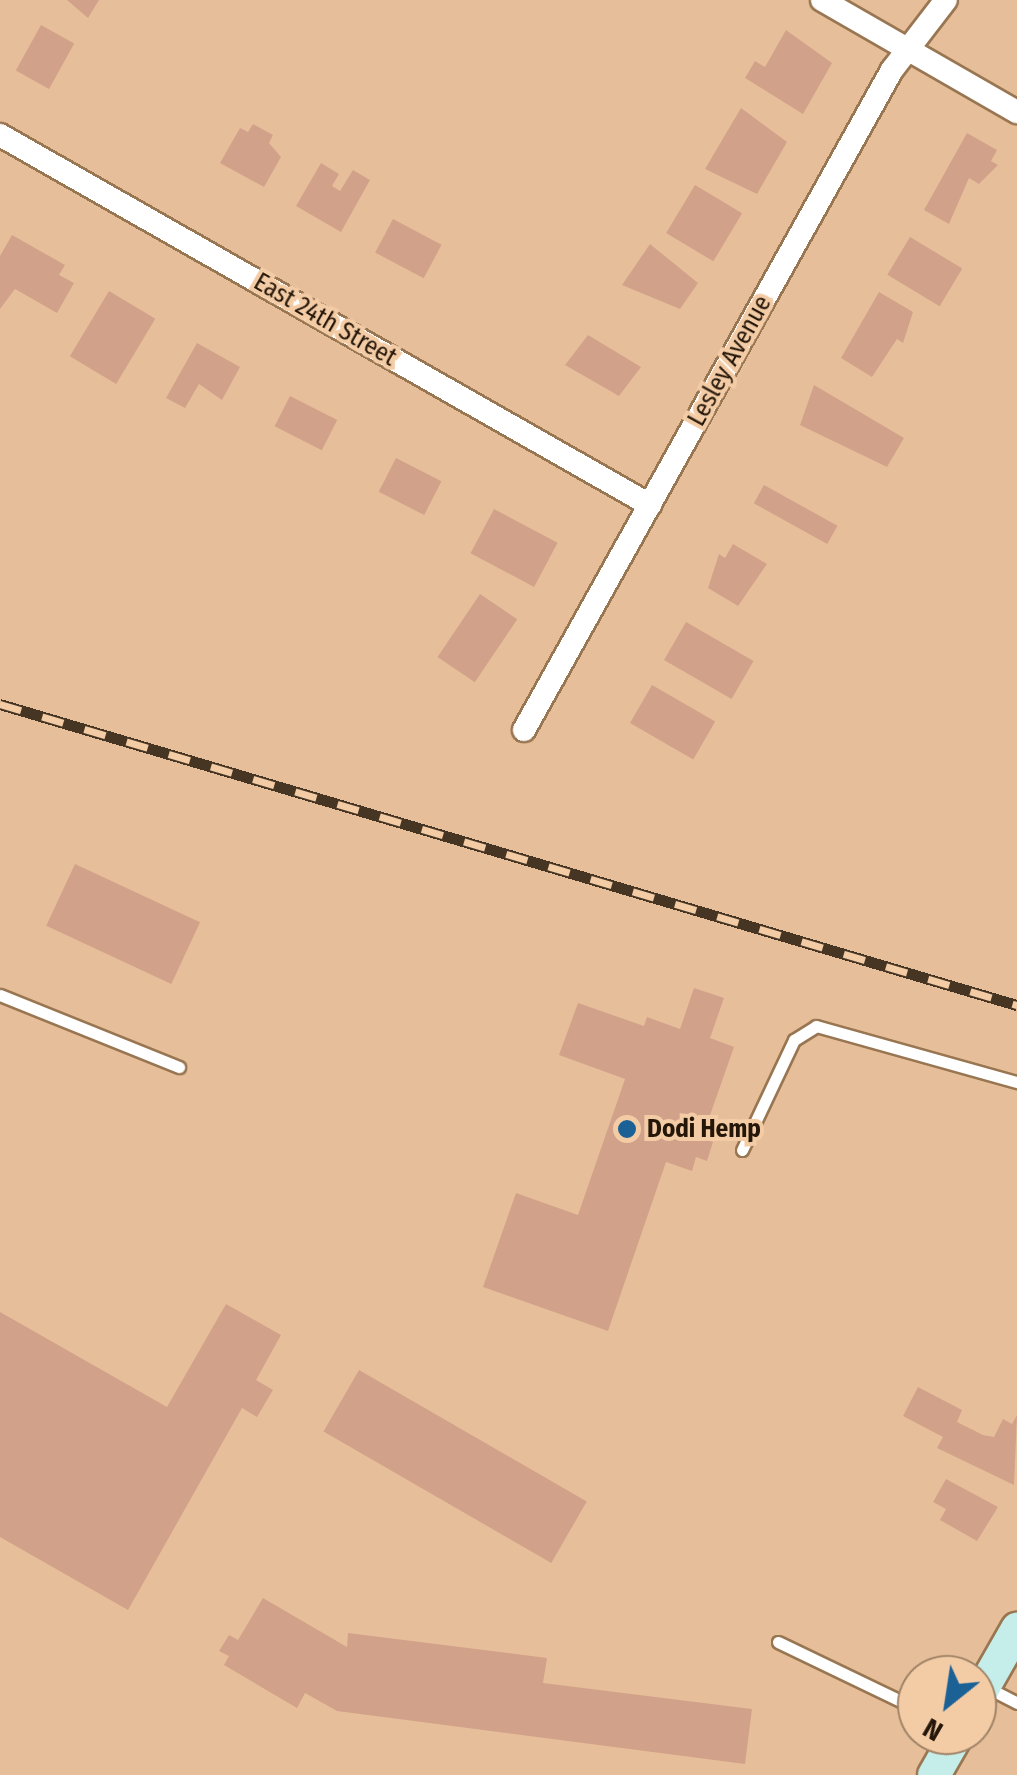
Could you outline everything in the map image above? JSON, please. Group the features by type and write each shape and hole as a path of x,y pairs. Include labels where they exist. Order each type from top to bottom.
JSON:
{"street":[{"path":"822,0 1017,112"},
{"name":"Lesley Avenue","path":"524,730 892,70 946,0"},
{"name":"East 24th Street","path":"0,135 650,505"},
{"path":"997,1664 1017,1628"}],"lane":[{"path":"0,995 180,1068"},
{"path":"742,1150 794,1040 816,1026 1017,1082"},
{"path":"778,1642 897,1699"}],"building":[{"path":"67,0 99,0 88,18"},
{"path":"41,25 74,43 49,89 16,70"},
{"path":"786,30 832,63 803,114 745,78 755,61 765,67"},
{"path":"741,108 787,142 757,194 705,169"},
{"path":"253,124 273,135 269,143 281,157 264,187 220,163 240,128 248,132"},
{"path":"967,133 997,150 991,161 998,165 979,184 969,178 949,224 924,210"},
{"path":"321,163 339,174 332,186 340,191 353,170 370,180 341,232 296,206"},
{"path":"695,185 742,213 713,261 666,233"},
{"path":"393,219 442,245 424,278 375,253"},
{"path":"12,235 65,265 59,275 74,283 57,313 15,289 0,309 0,256"},
{"path":"910,237 962,268 940,306 887,275"},
{"path":"650,244 698,283 680,309 622,285"},
{"path":"109,291 155,319 116,384 70,356"},
{"path":"879,292 913,312 903,343 897,339 872,377 841,358"},
{"path":"588,335 641,367 619,396 565,365"},
{"path":"197,343 240,367 222,400 199,384 185,408 166,398"},
{"path":"814,385 904,438 887,467 800,425"},
{"path":"290,396 337,420 322,450 275,426"},
{"path":"396,458 441,481 424,515 379,492"},
{"path":"764,485 837,526 827,544 754,503"},
{"path":"494,509 558,543 534,587 471,553"},
{"path":"733,544 767,564 738,606 708,588 719,554 725,558"},
{"path":"480,594 517,619 475,682 438,657"},
{"path":"686,622 754,661 732,699 664,660"},
{"path":"652,685 715,722 693,760 630,723"},
{"path":"75,864 200,922 171,984 46,926"},
{"path":"694,988 724,998 710,1038 734,1047 702,1138 713,1142 707,1161 696,1157 692,1171 666,1162 608,1331 483,1287 516,1193 578,1215 625,1079 559,1055 578,1003 644,1026 647,1017 680,1029"},
{"path":"226,1304 281,1335 256,1380 273,1390 257,1417 242,1408 128,1610 0,1537 0,1312 167,1407"},
{"path":"359,1370 587,1502 551,1563 324,1431"},
{"path":"918,1387 962,1410 957,1422 983,1435 994,1437 1003,1419 1012,1424 1017,1415 1014,1485 937,1448 943,1437 903,1416"},
{"path":"946,1479 998,1507 977,1541 940,1520 946,1509 933,1502"},
{"path":"263,1598 347,1647 348,1633 547,1658 543,1683 752,1709 745,1764 337,1711 305,1693 297,1708 224,1665 229,1656 219,1651 229,1635 238,1640"}],"railway":[{"path":"0,704 1017,1005"}],"place":[{"name":"Dodi Hemp","path":"627,1129"}]}
